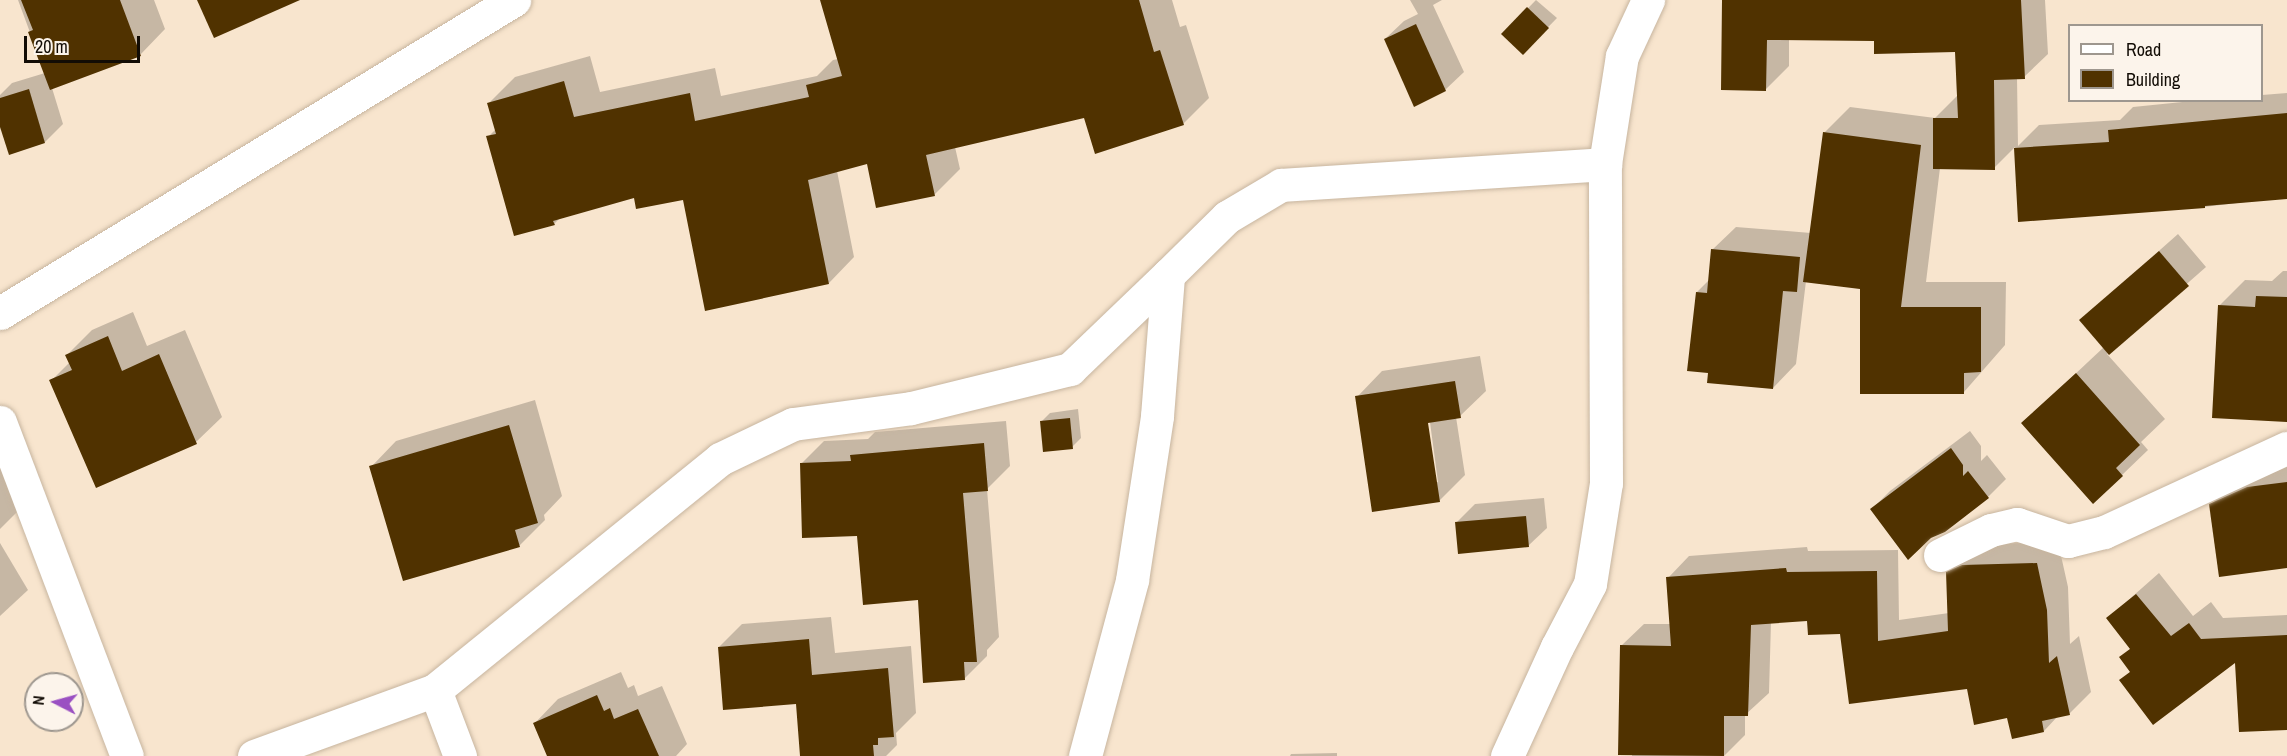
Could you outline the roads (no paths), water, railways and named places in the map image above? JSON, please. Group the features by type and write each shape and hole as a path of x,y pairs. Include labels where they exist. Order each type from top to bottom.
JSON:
{"street":[{"path":"0,313 514,0"},
{"path":"1507,756 1557,646 1590,584 1606,483 1605,164 1623,56 1648,0"},
{"path":"254,756 435,690 720,459 794,424 911,408 1070,369 1227,217 1281,185 1605,164"},
{"path":"1085,756 1132,580 1157,416 1168,275"},
{"path":"0,422 127,756"},
{"path":"1940,555 1991,530 2017,524 2068,541 2103,532 2287,448"},
{"path":"435,690 460,756"}]}
